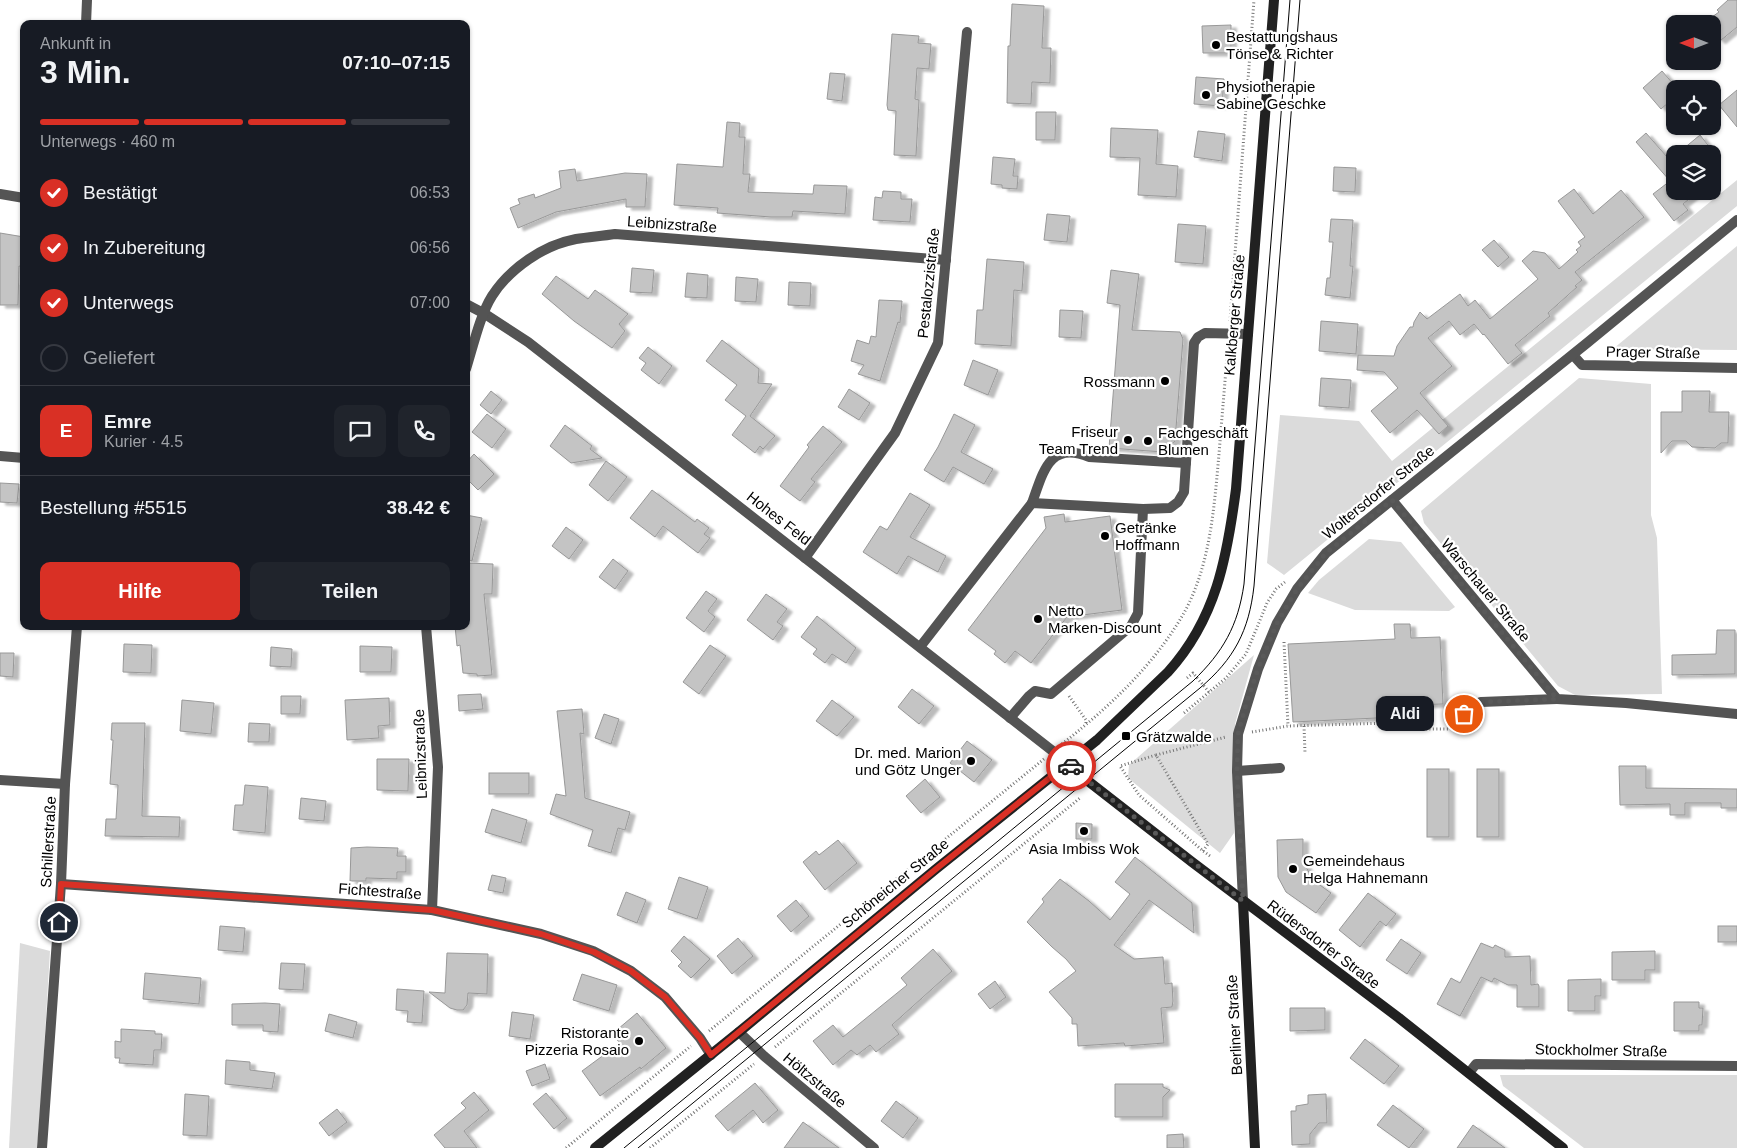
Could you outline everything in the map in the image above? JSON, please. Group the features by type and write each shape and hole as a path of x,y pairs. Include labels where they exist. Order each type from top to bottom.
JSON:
{"main road":[{"name":"Kalkberger Straße","path":"1200,628 1221,576 1230,535 1236,489 1274,0"},
{"name":"Schöneicher Straße","path":"595,1148 1116,723 1179,660 1200,628"},
{"name":"Rüdersdorfer Straße","path":"1068,763 1563,1148"},
{"name":"Berliner Straße","path":"1243,901 1255,1148"}],"street":[{"path":"86,20 87,0"},
{"name":"Pestalozzistraße","path":"805,558 895,433 938,343 967,32"},
{"path":"0,194 20,197"},
{"name":"Woltersdorfer Straße","path":"1243,901 1237,771 1238,734 1258,669 1277,623 1297,589 1326,553 1573,355 1737,220"},
{"name":"Leibnizstraße","path":"470,357 491,298 501,284 515,270 549,248 575,239 615,234 946,260"},
{"name":"Hohes Feld","path":"470,306 535,348 1068,763"},
{"path":"1032,503 1143,509 1170,508 1178,502 1184,492 1194,343 1198,337 1205,333 1248,334"},
{"name":"Prager Straße","path":"1573,355 1582,365 1737,368"},
{"path":"920,647 1032,503 1046,468 1058,455 1066,451 1076,451 1089,457 1186,462"},
{"path":"0,456 20,458"},
{"name":"Warschauer Straße","path":"1392,500 1557,699"},
{"path":"1010,718 1028,696 1035,691 1051,694 1131,626 1138,613 1143,509"},
{"name":"Schillerstraße","path":"42,1148 77,630"},
{"name":"Leibnizstraße","path":"426,630 438,767 432,910"},
{"path":"1461,729 1464,714 1472,705 1481,702 1557,699 1626,703 1737,714"},
{"path":"1237,771 1280,768"},
{"path":"0,780 65,784"},
{"name":"Fichtestraße","path":"61,884 432,910 541,934 594,952 631,971 665,997 700,1038 711,1055"},
{"name":"Höltzstraße","path":"739,1032 764,1056 874,1148"},
{"name":"Stockholmer Straße","path":"1469,1073 1476,1064 1737,1066"}],"path":[{"path":"566,1148 1086,725 1124,690 1154,657 1182,617 1200,575 1210,533 1229,334 1254,0"},
{"path":"1184,713 1226,678 1246,654 1266,604 1276,589"},
{"path":"1277,623 1284,642 1288,726"},
{"path":"1187,678 1193,673 1209,692"},
{"path":"1062,685 1086,720 1086,725"},
{"path":"1238,734 1288,726 1388,723 1418,729 1461,729"},
{"path":"1304,726 1305,753"},
{"path":"1216,862 1139,795 1120,766 1221,738"},
{"path":"1156,755 1208,844 1203,851"},
{"path":"650,1148 1080,798"}],"shaded area":[{"path":"1737,180 1737,206 1284,575 1267,563 1280,415 1359,421 1392,461 1712,200 1721,200 1721,193"},
{"path":"1737,246 1737,350 1613,349"},
{"path":"1579,378 1651,384 1651,515 1657,538 1662,694 1575,695 1558,686 1424,523 1421,511"},
{"path":"1369,539 1401,542 1455,607 1449,611 1355,610 1308,593 1319,580"},
{"path":"1254,655 1235,724 1234,833 1220,853 1128,778 1129,765"},
{"path":"20,943 50,951 37,1148 9,1148"},
{"path":"1500,1075 1737,1075 1737,1148 1584,1148 1503,1086"}],"building":[{"path":"1728,0 1737,0 1737,27 1721,40 1721,15 1715,15 1719,12 1717,10"},
{"path":"1012,4 1044,6 1042,48 1051,48 1050,83 1032,82 1031,104 1007,103 1008,46 1010,46"},
{"path":"1231,25 1231,53 1203,53 1202,26"},
{"path":"892,34 919,36 918,43 931,44 929,69 917,68 915,99 919,100 916,156 894,155 896,111 888,110 887,105"},
{"path":"1662,71 1670,80 1666,80 1666,105 1661,109 1643,88"},
{"path":"830,73 845,74 842,101 827,99"},
{"path":"1196,77 1224,79 1222,106 1194,104"},
{"path":"1737,90 1737,127 1721,107 1721,103"},
{"path":"1036,112 1056,112 1055,140 1036,140"},
{"path":"727,122 740,123 739,137 745,137 743,174 750,174 748,192 813,194 814,185 847,186 845,214 793,211 792,217 771,217 717,213 718,208 674,205 677,164 723,167"},
{"path":"1111,128 1158,130 1156,164 1178,166 1176,197 1138,195 1140,158 1110,157"},
{"path":"1198,131 1225,134 1222,161 1194,157"},
{"path":"1646,133 1666,156 1666,176 1636,142"},
{"path":"1700,135 1708,145 1688,145"},
{"path":"993,157 1015,159 1013,176 1018,176 1017,189 1002,188 1002,185 991,184"},
{"path":"1334,167 1356,168 1355,192 1333,191"},
{"path":"575,169 577,181 625,173 647,174 645,207 626,207 626,199 556,212 518,228 510,208 520,204 518,199 534,194 535,198 561,188 559,171"},
{"path":"1666,184 1666,200 1688,200 1683,204 1688,210 1674,221 1653,194"},
{"path":"1574,189 1593,214 1621,190 1644,217 1575,272 1582,280 1575,286 1577,287 1548,313 1550,316 1515,345 1522,353 1508,364 1474,324 1460,335 1449,321 1428,338 1452,366 1420,393 1448,426 1439,434 1417,410 1390,433 1371,411 1398,388 1384,372 1357,370 1358,355 1394,356 1397,346 1410,327 1413,327 1420,312 1427,319 1460,294 1468,306 1475,300 1490,319 1538,279 1522,261 1533,251 1545,253 1559,269 1578,252 1576,250 1581,246 1578,242 1585,237 1558,201"},
{"path":"883,191 901,192 901,199 912,199 910,222 873,220 875,197 882,198"},
{"path":"1047,214 1070,216 1067,242 1044,240"},
{"path":"1331,219 1353,220 1350,266 1353,266 1350,298 1325,295 1327,278 1330,278 1333,242 1329,242"},
{"path":"1178,224 1206,226 1203,264 1175,262"},
{"path":"0,233 20,236 20,266 18,305 0,305"},
{"path":"1494,240 1509,257 1498,267 1482,250"},
{"path":"987,259 1024,262 1022,291 1014,290 1011,346 975,344 977,310 983,310"},
{"path":"632,268 654,270 652,293 630,292"},
{"path":"1111,270 1139,274 1132,330 1180,332 1183,339 1175,441 1163,452 1109,448 1120,305 1107,303"},
{"path":"687,273 708,275 707,298 685,297"},
{"path":"556,276 588,299 595,290 628,314 619,324 625,331 612,348 574,321 542,294"},
{"path":"736,277 758,279 756,302 735,301"},
{"path":"789,282 811,283 810,306 788,305"},
{"path":"879,300 902,301 900,323 898,322 880,381 858,374 864,365 851,361 857,340 869,344 871,336 876,337"},
{"path":"1060,310 1083,311 1081,338 1059,337"},
{"path":"1321,321 1358,324 1356,354 1319,351"},
{"path":"722,340 759,369 758,383 772,384 750,416 775,436 763,449 760,446 755,453 732,435 746,416 725,400 737,385 706,361"},
{"path":"648,347 672,366 659,384 641,370 646,363 639,358"},
{"path":"973,360 998,370 988,395 964,385"},
{"path":"1321,378 1351,380 1349,408 1319,406"},
{"path":"849,389 870,403 859,420 838,407"},
{"path":"491,391 502,400 491,414 480,405"},
{"path":"1682,391 1710,391 1709,412 1729,412 1728,443 1721,443 1715,448 1692,447 1686,441 1672,441 1661,453 1661,412 1682,412"},
{"path":"487,414 506,429 492,448 472,432"},
{"path":"954,414 975,425 961,452 993,469 984,484 953,467 944,482 924,470"},
{"path":"565,425 592,446 590,449 602,458 571,463 550,446"},
{"path":"823,426 842,442 811,479 815,482 800,501 780,486 809,447 807,445"},
{"path":"474,454 494,474 478,490 470,482 470,458"},
{"path":"606,461 627,477 608,501 589,485"},
{"path":"0,483 19,484 17,503 0,502"},
{"path":"652,490 695,522 697,519 709,528 704,534 710,538 698,553 663,526 655,537 630,518"},
{"path":"910,493 930,505 910,537 946,556 938,572 908,556 897,574 863,552 880,526 887,530"},
{"path":"1064,514 1065,522 1110,516 1122,610 1067,617 1031,663 1015,651 1005,663 994,654 996,651 968,630 1046,528 1044,517"},
{"path":"470,516 482,518 472,561 470,561"},
{"path":"566,527 583,540 569,559 552,546"},
{"path":"613,559 628,571 615,589 599,577"},
{"path":"470,563 493,564 492,594 484,594 492,675 477,676 477,674 463,673 460,645 457,646 455,630 470,630"},
{"path":"706,591 717,599 708,611 715,617 704,632 686,618"},
{"path":"766,594 787,609 777,622 783,626 773,640 747,620"},
{"path":"817,616 856,648 846,663 832,654 825,663 813,654 817,649 801,637"},
{"path":"1394,624 1410,624 1411,638 1440,637 1443,704 1377,706 1377,718 1293,722 1288,644 1395,639"},
{"path":"1717,630 1735,630 1735,674 1672,675 1672,655 1716,654"},
{"path":"124,644 152,645 151,673 123,672"},
{"path":"710,645 726,656 699,694 683,682"},
{"path":"360,646 392,647 391,672 360,672"},
{"path":"271,647 292,649 291,667 270,666"},
{"path":"0,653 14,653 13,677 0,676"},
{"path":"912,689 934,706 919,724 898,707"},
{"path":"481,694 483,709 459,711 458,695"},
{"path":"281,696 301,696 300,714 281,714"},
{"path":"389,698 390,725 378,726 379,738 347,740 345,700"},
{"path":"182,700 214,703 211,734 180,731"},
{"path":"832,700 854,717 837,736 816,721"},
{"path":"582,709 584,734 580,733 585,798 630,812 625,830 618,828 611,853 588,846 593,830 550,814 556,794 566,796 557,711"},
{"path":"604,714 619,719 611,744 595,738"},
{"path":"112,723 145,723 142,816 180,817 179,837 105,836 106,819 116,819 118,785 110,784 113,740 111,740"},
{"path":"249,723 270,724 269,742 248,742"},
{"name":"Dr. med. Marion und Götz Unger","path":"967,741 992,760 974,782 950,763"},
{"path":"377,759 409,759 408,791 377,790"},
{"path":"1619,766 1646,766 1646,788 1737,789 1737,808 1721,808 1721,803 1685,803 1685,815 1670,815 1670,804 1620,805"},
{"path":"1427,769 1449,769 1449,837 1427,837"},
{"path":"1477,769 1499,769 1499,837 1477,837"},
{"path":"489,773 529,773 529,794 489,794"},
{"path":"925,779 940,797 921,813 906,796"},
{"path":"245,785 268,787 265,833 233,830 235,805 243,805"},
{"path":"301,798 326,801 324,821 299,819"},
{"path":"492,809 527,820 521,843 485,832"},
{"name":"Asia Imbiss Wok","path":"1076,823 1092,824 1092,839 1076,839"},
{"name":"Gemeindehaus Helga Hahnemann","path":"1303,839 1303,861 1313,880 1331,893 1316,913 1286,892 1278,877 1277,840"},
{"path":"838,840 857,863 825,890 803,862 816,851 819,855"},
{"path":"351,848 398,848 397,856 406,856 406,872 397,872 397,879 366,878 366,881 350,881"},
{"path":"1135,857 1192,903 1194,933 1149,900 1114,945 1134,959 1163,957 1165,984 1172,983 1173,1001 1172,1007 1161,1008 1164,1043 1125,1046 1124,1043 1078,1046 1077,1024 1072,1024 1072,1018 1049,992 1076,971 1027,922 1044,902 1042,899 1060,879 1110,920 1130,894 1115,882"},
{"path":"492,875 506,878 503,893 488,890"},
{"path":"679,877 708,887 697,919 668,909"},
{"path":"626,892 646,900 637,923 617,915"},
{"path":"1368,893 1396,914 1386,926 1380,921 1360,947 1339,930"},
{"path":"796,900 809,916 791,932 777,916"},
{"path":"220,926 245,928 243,952 218,950"},
{"path":"1718,926 1737,926 1737,942 1718,942"},
{"path":"684,936 710,959 691,978 678,966 682,962 671,951"},
{"path":"738,938 753,956 732,974 717,956"},
{"path":"1401,939 1421,953 1407,974 1386,960"},
{"path":"1481,943 1493,948 1495,945 1505,950 1505,957 1530,956 1531,985 1538,984 1539,986 1539,1007 1517,1007 1517,985 1508,985 1494,978 1492,982 1481,977 1460,1016 1437,1004 1451,978 1460,983"},
{"path":"933,949 952,971 892,1025 899,1034 876,1052 870,1045 857,1055 851,1050 833,1065 813,1041 833,1025 843,1037 907,985 901,978"},
{"path":"1655,951 1655,970 1645,970 1645,980 1612,980 1612,952"},
{"path":"447,953 488,954 487,994 468,993 467,1005 463,1010 450,1008 429,992 445,993"},
{"path":"281,963 305,964 303,990 279,989"},
{"path":"145,973 201,978 199,1004 143,999"},
{"path":"582,974 617,985 609,1011 573,1000"},
{"path":"1601,979 1601,996 1595,996 1595,1011 1568,1011 1568,980"},
{"path":"995,981 1006,997 990,1009 978,994"},
{"path":"397,989 424,991 422,1023 407,1022 408,1011 396,1010"},
{"path":"1674,1002 1699,1002 1699,1008 1703,1008 1702,1025 1699,1025 1699,1031 1674,1031"},
{"path":"232,1004 280,1004 278,1032 263,1031 263,1025 232,1025"},
{"path":"1290,1008 1325,1008 1325,1030 1290,1031"},
{"path":"512,1012 534,1015 530,1039 509,1036"},
{"path":"637,1013 666,1048 641,1069 640,1067 600,1096 582,1071 620,1043 612,1034"},
{"path":"329,1014 357,1022 353,1038 325,1031"},
{"path":"121,1029 155,1031 155,1034 162,1034 161,1050 154,1050 153,1065 119,1063 120,1058 115,1058 115,1041 121,1042"},
{"path":"1365,1039 1399,1066 1384,1084 1350,1058"},
{"path":"226,1060 250,1062 250,1070 275,1073 272,1089 225,1084"},
{"path":"545,1064 550,1079 532,1086 526,1071"},
{"path":"755,1083 778,1110 763,1123 753,1110 728,1131 715,1116"},
{"path":"1115,1084 1163,1084 1163,1087 1170,1090 1163,1097 1163,1117 1115,1117"},
{"path":"474,1092 489,1110 464,1131 477,1148 445,1148 434,1135 466,1108 461,1103"},
{"path":"546,1093 567,1118 554,1129 533,1104"},
{"path":"185,1094 209,1096 207,1136 183,1135"},
{"path":"1326,1094 1327,1123 1319,1123 1310,1134 1310,1144 1292,1145 1291,1111 1296,1111 1296,1106 1308,1104 1308,1095"},
{"path":"896,1101 918,1118 903,1138 881,1121"},
{"path":"1393,1105 1424,1129 1409,1148 1377,1125"},
{"path":"337,1109 347,1122 329,1136 319,1123"},
{"path":"803,1122 839,1148 784,1148"},
{"path":"1473,1125 1505,1148 1457,1148"},
{"path":"1183,1134 1184,1148 1167,1148 1167,1135"}],"tram line":[{"path":"624,1148 1193,681 1221,649 1238,613 1244,584 1290,0"},
{"path":"638,1148 1200,688 1222,666 1238,643 1248,617 1254,586 1300,0"}],"way so far":[{"path":"1071,766 1243,901 1237,771 1238,734 1258,669 1277,623 1297,589 1326,553 1392,500 1557,699 1481,702 1472,705 1464,714"}],"place":[{"name":"Bestattungshaus Tönse & Richter","path":"1216,45"},
{"name":"Physiotherapie Sabine Geschke","path":"1206,95"},
{"name":"Rossmann","path":"1165,381"},
{"name":"Friseur Team Trend","path":"1128,440"},
{"name":"Fachgeschäft Blumen","path":"1148,441"},
{"name":"Getränke Hoffmann","path":"1105,536"},
{"name":"Netto Marken-Discount","path":"1038,619"},
{"name":"Aldi","path":"1464,714"},
{"name":"Grätzwalde","path":"1126,736"},
{"name":"Dr. med. Marion und Götz Unger","path":"971,761"},
{"name":"Asia Imbiss Wok","path":"1084,831"},
{"name":"Gemeindehaus Helga Hahnemann","path":"1293,869"},
{"name":"Ristorante Pizzeria Rosaio","path":"639,1041"}],"route":[{"path":"59,922 61,884 432,910 541,934 594,952 619,964 665,997 700,1038 711,1055 936,869 1068,763 1071,766"}]}
